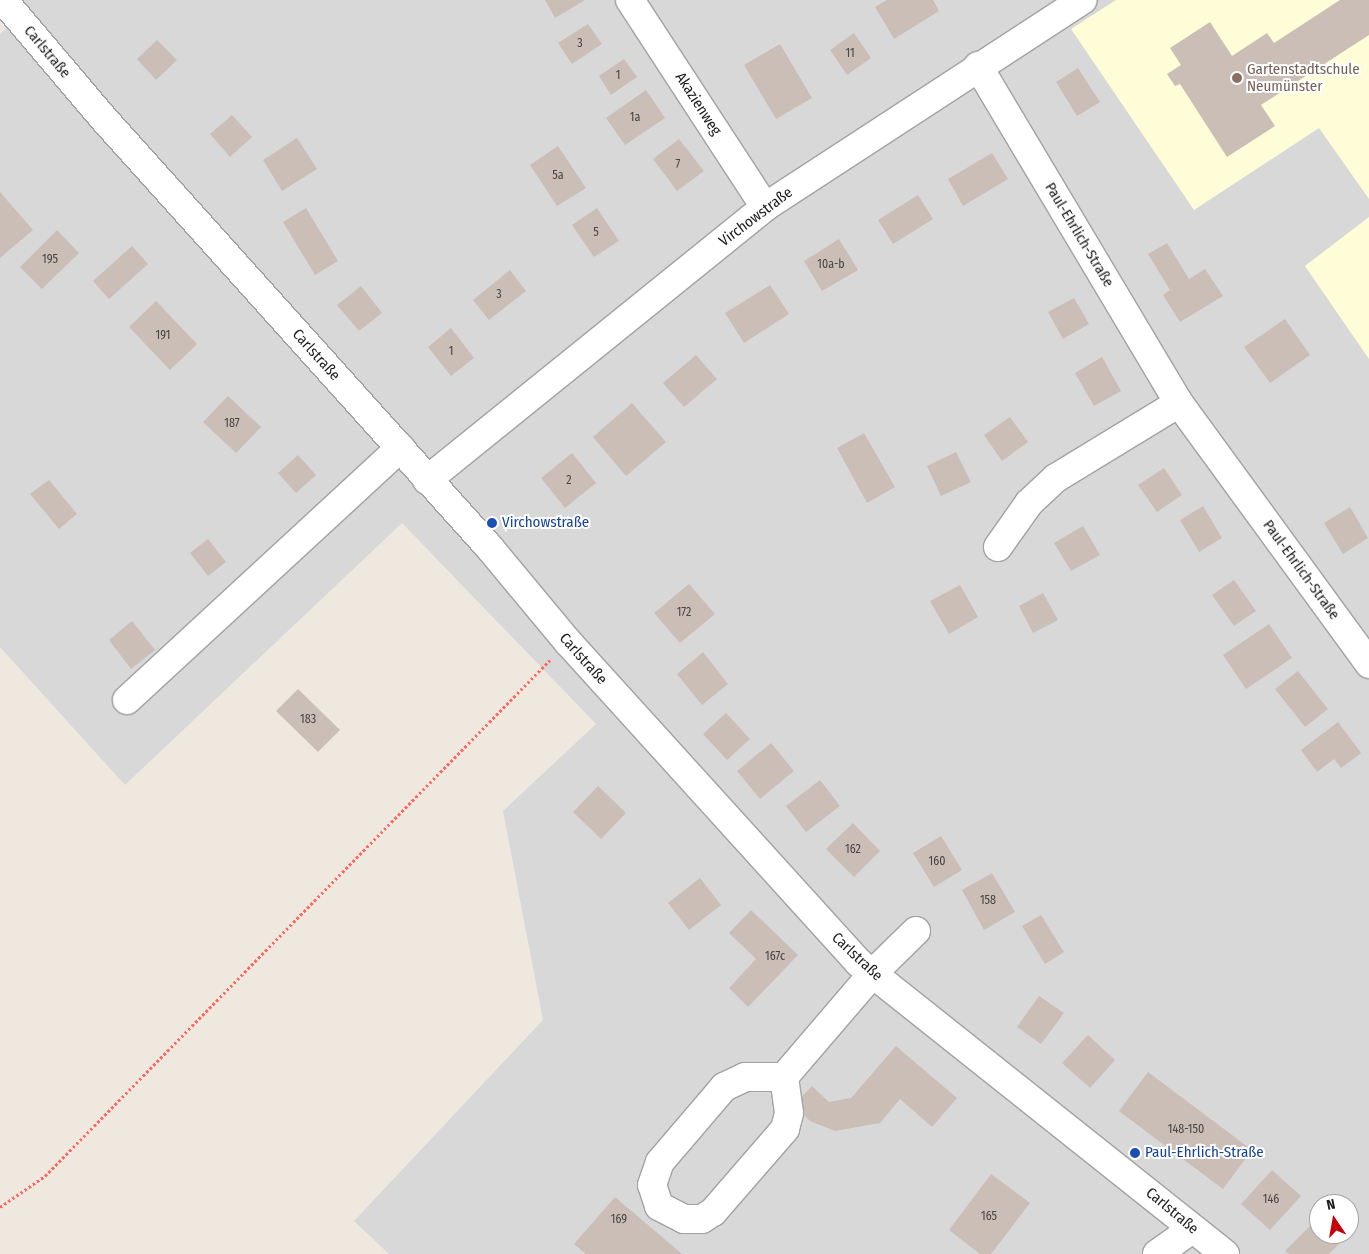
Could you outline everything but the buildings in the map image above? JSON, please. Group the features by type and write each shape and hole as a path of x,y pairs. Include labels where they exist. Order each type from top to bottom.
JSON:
{"street":[{"name":"Carlstraße","path":"3,0 104,119 400,448 568,642 858,962 1225,1254"},
{"name":"Akazienweg","path":"630,0 765,208"},
{"name":"Virchowstraße","path":"427,480 765,208 978,66 1082,0"},
{"name":"Paul-Ehrlich-Straße","path":"978,66 1179,403 1369,664"},
{"path":"998,547 1029,503 1056,478 1179,403"},
{"path":"127,700 400,448"},
{"path":"784,1077 745,1077 724,1087 660,1162 652,1185 659,1206 684,1219 702,1218 713,1212 785,1129 789,1113 784,1077 873,974 916,932"},
{"path":"1157,1254 1192,1229"}],"path":[{"path":"0,1206 45,1176 568,642"}],"shaded area":[{"path":"3,0 1369,0 1369,1254 389,1254 354,1221 543,1020 503,811 596,724 402,523 125,785 0,647 0,34 18,18"},
{"name":"Gartenstadtschule Neumünster","path":"1116,0 1369,0 1369,199 1319,128 1194,210 1071,29"},
{"path":"1369,217 1369,359 1305,266"}],"place":[{"name":"Gartenstadtschule Neumünster","path":"1237,78"},
{"name":"Virchowstraße","path":"492,523"},
{"name":"Paul-Ehrlich-Straße","path":"1135,1153"}]}
